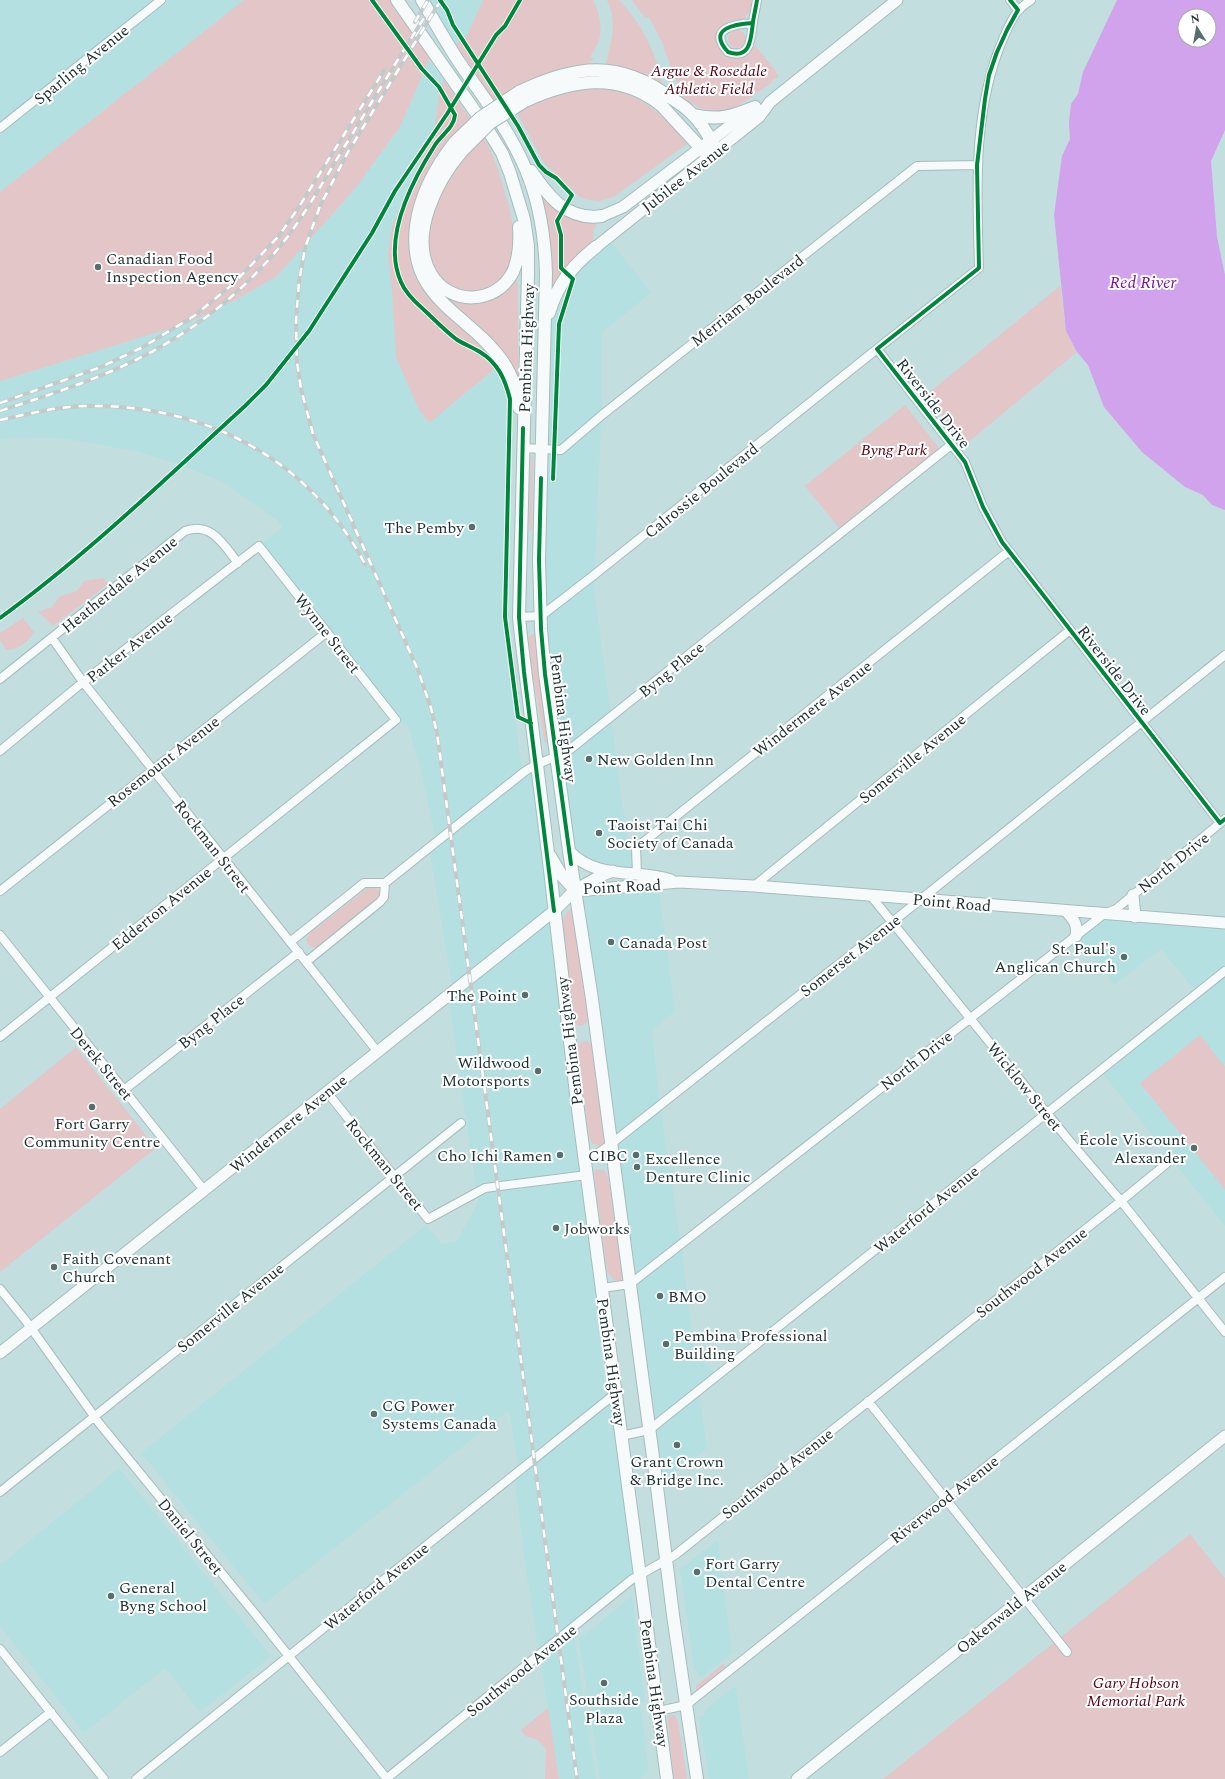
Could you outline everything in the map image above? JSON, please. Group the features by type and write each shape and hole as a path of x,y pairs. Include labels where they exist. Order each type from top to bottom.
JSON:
{"main road":[{"name":"Pembina Highway","path":"397,0 496,142 507,164 524,219 528,252 519,617 585,1162 667,1779"},
{"name":"Pembina Highway","path":"422,0 458,61 510,136 533,190 542,227 546,274 539,560 540,616 545,674 569,851 592,999 697,1779"},
{"path":"523,428 514,386 505,365 485,341 444,304 427,285 422,275 416,256 416,224 422,200 437,167 458,146 490,123 522,96 562,75 591,70 614,71 632,76 654,85 694,115 711,118 725,118 755,107"},
{"path":"522,96 581,82 605,82 618,84 652,98 710,149"},
{"path":"694,115 710,149"},
{"path":"458,146 449,167 436,189 429,207 423,235 424,256 428,269 435,280 448,292 468,298 482,296 496,291 510,276 516,264 519,237 519,222 513,182"},
{"path":"518,152 545,190 564,208 584,217 602,216"},
{"path":"545,328 559,287 573,268 596,247"},
{"path":"548,853 562,876 575,890"}],"street":[{"name":"Sparling Avenue","path":"0,128 161,0"},
{"path":"753,23 732,25 722,33 722,43 728,52 736,54 747,49 750,45 757,0"},
{"name":"Jubilee Avenue","path":"602,216 623,207 759,117 770,102 897,0"},
{"path":"1010,0 1018,10 1031,0"},
{"name":"Riverside Drive","path":"1018,10 1007,30 989,75 985,99 977,165 979,268 877,349 951,446 965,462 983,507 1002,542 1140,722 1223,821"},
{"name":"Jubilee Avenue","path":"596,247 710,149 755,107 770,102"},
{"name":"Merriam Boulevard","path":"523,448 561,450 612,407 917,166 977,165"},
{"name":"Calrossie Boulevard","path":"540,616 594,575 877,349"},
{"name":"Byng Place","path":"385,883 536,764 556,758 611,717 951,446"},
{"name":"Heatherdale Avenue","path":"0,679 185,531 197,528 212,532 238,563"},
{"name":"Parker Avenue","path":"0,751 83,682 259,546"},
{"name":"Wynne Street","path":"259,546 396,720"},
{"name":"Windermere Avenue","path":"637,874 636,848 1010,551"},
{"path":"519,617 540,616"},
{"name":"Somerville Avenue","path":"754,886 1070,630"},
{"name":"Rosemount Avenue","path":"0,891 327,632"},
{"name":"Rockman Street","path":"52,638 83,682 377,1051"},
{"name":"Somerset Avenue","path":"585,1162 611,1144 920,900 1225,654"},
{"name":"Edderton Avenue","path":"0,1037 396,720"},
{"name":"North Drive","path":"602,1288 630,1284 1104,914 1116,909 1223,821"},
{"path":"569,851 577,859 590,866 613,871"},
{"name":"Point Road","path":"575,890 600,876 613,871 661,877 679,882"},
{"path":"625,887 633,882 637,874"},
{"name":"Point Road","path":"575,890 679,882 754,886 1068,912 1225,923"},
{"path":"290,942 364,883 385,883 384,897 380,902 306,962"},
{"name":"Windermere Avenue","path":"0,1354 554,911 575,890"},
{"path":"1132,895 1135,917"},
{"name":"Wicklow Street","path":"871,896 1047,1113 1121,1201 1225,1332"},
{"path":"1068,912 1076,921 1076,936"},
{"name":"Derek Street","path":"0,935 204,1190"},
{"name":"Byng Place","path":"124,1090 298,952"},
{"name":"Waterford Avenue","path":"621,1436 649,1430 1225,971"},
{"name":"Rockman Street","path":"327,1092 428,1219 485,1188 587,1175"},
{"name":"Somerville Avenue","path":"0,1492 461,1123"},
{"name":"Southwood Avenue","path":"386,1779 640,1574 667,1561 1166,1164"},
{"name":"Riverwood Avenue","path":"659,1711 686,1705 1225,1277"},
{"name":"Daniel Street","path":"0,1290 31,1329 94,1417 386,1779"},
{"name":"Waterford Avenue","path":"136,1779 535,1460 616,1393"},
{"path":"868,1401 1068,1652"},
{"name":"Oakenwald Avenue","path":"797,1779 1225,1436"},
{"path":"0,1649 104,1779"},
{"path":"0,1752 51,1712"}],"shaded area":[{"path":"0,0 244,0 0,192"},
{"path":"431,0 483,0 465,40 456,44 430,5"},
{"path":"429,61 444,80 440,91 434,130 392,225 388,255 392,288 429,422 496,369 507,395 502,602 505,642 522,768 435,837 421,771 408,726 396,720 259,546 283,527 277,520 223,482 181,465 136,451 68,439 15,437 0,440 0,381 187,323 237,299 277,276 354,190 400,127"},
{"path":"608,238 653,295 649,294 602,333 602,401 594,587 627,840 636,848 640,875 589,871 571,864 541,629 544,364 554,298"},
{"path":"536,764 587,1175 517,1184 517,1189 573,1181 582,1185 593,1269 606,1398 615,1394 638,1575 573,1628 596,1779 559,1779 527,1576 514,1476 519,1472 509,1410 264,1604 141,1453 426,1225 442,1244 457,1241 478,1202 448,995 452,992 451,979 429,847"},
{"path":"658,884 675,1011 652,1030 660,1105 681,1244 694,1348 716,1377 699,1390 707,1448 657,1487 575,890"},
{"name":"École Viscount Alexander","path":"1104,914 1225,923 1225,1226 1100,1070 1197,993 1161,949 1114,985 1076,936"},
{"name":"General Byng School","path":"119,1468 271,1656 200,1712 165,1668 84,1733 0,1626 0,1565"},
{"path":"718,1540 732,1653 701,1678 694,1668 680,1569"},
{"path":"632,1596 645,1702 640,1703 649,1771 640,1779 600,1779 579,1639"},
{"path":"736,1687 749,1779 709,1779 699,1716 703,1716 706,1709 732,1688"}],"green space":[{"path":"244,0 392,0 430,57 400,127 354,190 277,276 237,299 187,323 0,381 0,192"},
{"path":"483,0 593,0 599,15 601,30 598,42 590,57 594,59 588,64 564,68 539,77 511,90 493,101 456,44 465,40"},
{"path":"607,0 619,0 627,8 641,28 652,50 660,72 661,84 633,71 606,65 612,39 613,23"},
{"name":"Argue & Rosedale Athletic Field","path":"632,0 753,0 750,11 745,18 727,22 719,31 717,39 720,47 725,53 732,57 739,58 748,54 755,45 779,77 772,80 773,82 747,100 726,112 718,115 717,111 702,109 682,96 661,40 649,17 645,18"},
{"path":"737,30 743,33 746,39 743,45 737,48 731,45 728,39 731,33"},
{"path":"444,80 470,119 445,145 435,159 418,193 412,212 409,231 409,250 412,268 425,293 442,311 489,352 498,362 504,375 497,367 429,423 418,408 396,357 392,288 388,255 392,226 434,130 440,91"},
{"path":"591,88 615,90 644,102 662,116 682,136 687,144 615,196 600,201 580,197 544,163 516,111 552,96"},
{"path":"483,137 496,164 505,192 512,222 513,247 507,270 500,280 491,287 472,292 457,290 450,287 437,275 430,260 428,243 430,226 436,207 451,174 461,158"},
{"path":"537,180 564,208 602,216 595,228 593,235 594,243 573,268 545,328"},
{"path":"514,280 518,281 518,374 516,375 441,294 448,298 471,303"},
{"path":"1060,286 1066,331 1077,352 966,444 926,395"},
{"name":"Byng Park","path":"905,405 939,448 839,528 805,486"},
{"path":"531,454 533,457 532,530 530,530 529,520"},
{"path":"104,578 108,584 53,626 38,612 52,607 60,596 77,591 84,581"},
{"path":"23,618 34,632 22,645 14,649 6,650 0,640 0,633"},
{"path":"534,633 547,742 545,743 530,661 528,637"},
{"path":"370,886 378,889 380,894 378,900 318,947 311,947 308,945 306,939 310,933"},
{"path":"570,909 572,910 588,1018 586,1023 581,1026 576,1024 573,1020 561,924 565,915"},
{"path":"1200,1035 1225,1067 1225,1190 1140,1083"},
{"path":"584,1041 589,1042 592,1046 605,1142 601,1147 592,1143 589,1136 577,1047 579,1043"},
{"path":"76,1047 156,1148 0,1272 0,1109"},
{"path":"596,1169 605,1171 609,1180 622,1271 622,1279 619,1281 614,1280 607,1271 594,1173"},
{"name":"Gary Hobson Memorial Park","path":"1190,1534 1225,1578 1225,1779 883,1779"},
{"path":"724,1663 725,1670 696,1690 696,1686"},
{"path":"548,1708 559,1779 545,1779 546,1749 538,1740 525,1736 521,1730"},
{"path":"670,1715 674,1715 678,1721 687,1779 674,1779 668,1725 668,1718"}],"water":[{"name":"Red River","path":"1117,0 1225,0 1225,130 1211,161 1217,237 1225,275 1225,510 1212,505 1203,495 1185,487 1142,452 1104,407 1088,365 1077,352 1066,331 1054,215 1062,156 1070,139 1069,122 1071,104 1078,94 1083,72"}],"railway":[{"path":"415,22 428,0"},
{"path":"441,0 348,152 320,206 305,248 299,282 296,320 297,362 301,389 313,434 418,670 431,708 437,733 577,1779"},
{"path":"0,411 83,383 143,356 183,333 241,288 275,252 304,213 424,18"},
{"path":"0,403 101,367 143,347 194,316 233,284 278,237 297,210 385,69"},
{"path":"0,420 52,409 84,406 128,408 170,415 210,427 248,444 283,467 314,494 342,527 365,564"}],"cycle path":[{"path":"372,0 422,69 439,87 455,115 452,124 426,159 409,193 397,229 395,248 396,265 401,282 410,296 443,328 459,341 480,352 492,361 500,372 508,392 510,399 505,617 518,717 531,723"},
{"path":"440,0 447,10 453,25 518,126 539,165 546,172 556,178 572,195 557,221 561,235 561,268 573,279 559,324 553,479"},
{"path":"0,618 33,594 126,515 266,385 309,331 372,233 395,191 447,114 496,35 505,26 520,0"},
{"path":"753,23 746,24 732,26 722,33 720,37 722,44 728,52 736,54 741,53 748,46 750,41 757,0"},
{"path":"1010,0 1018,10 997,52 989,75 977,165 979,268 877,349 965,462 983,507 1002,542 1220,823 1225,819"},
{"path":"523,428 519,617 524,672 554,911"},
{"path":"541,478 539,560 541,629 545,674 571,864"}],"place":[{"name":"Canadian Food Inspection Agency","path":"98,267"},
{"name":"The Pemby","path":"472,527"},
{"name":"New Golden Inn","path":"589,759"},
{"name":"Taoist Tai Chi Society of Canada","path":"599,833"},
{"name":"Canada Post","path":"611,942"},
{"name":"St. Paul's Anglican Church","path":"1124,957"},
{"name":"The Point","path":"525,995"},
{"name":"Wildwood Motorsports","path":"538,1071"},
{"name":"Fort Garry Community Centre","path":"92,1107"},
{"name":"École Viscount Alexander","path":"1194,1148"},
{"name":"Cho Ichi Ramen","path":"560,1155"},
{"name":"CIBC","path":"636,1155"},
{"name":"Excellence Denture Clinic","path":"637,1167"},
{"name":"Jobworks","path":"556,1228"},
{"name":"Faith Covenant Church","path":"54,1267"},
{"name":"BMO","path":"660,1296"},
{"name":"Pembina Professional Building","path":"666,1344"},
{"name":"CG Power Systems Canada","path":"374,1414"},
{"name":"Grant Crown & Bridge Inc.","path":"677,1445"},
{"name":"Fort Garry Dental Centre","path":"697,1572"},
{"name":"General Byng School","path":"111,1596"},
{"name":"Southside Plaza","path":"604,1683"}]}
